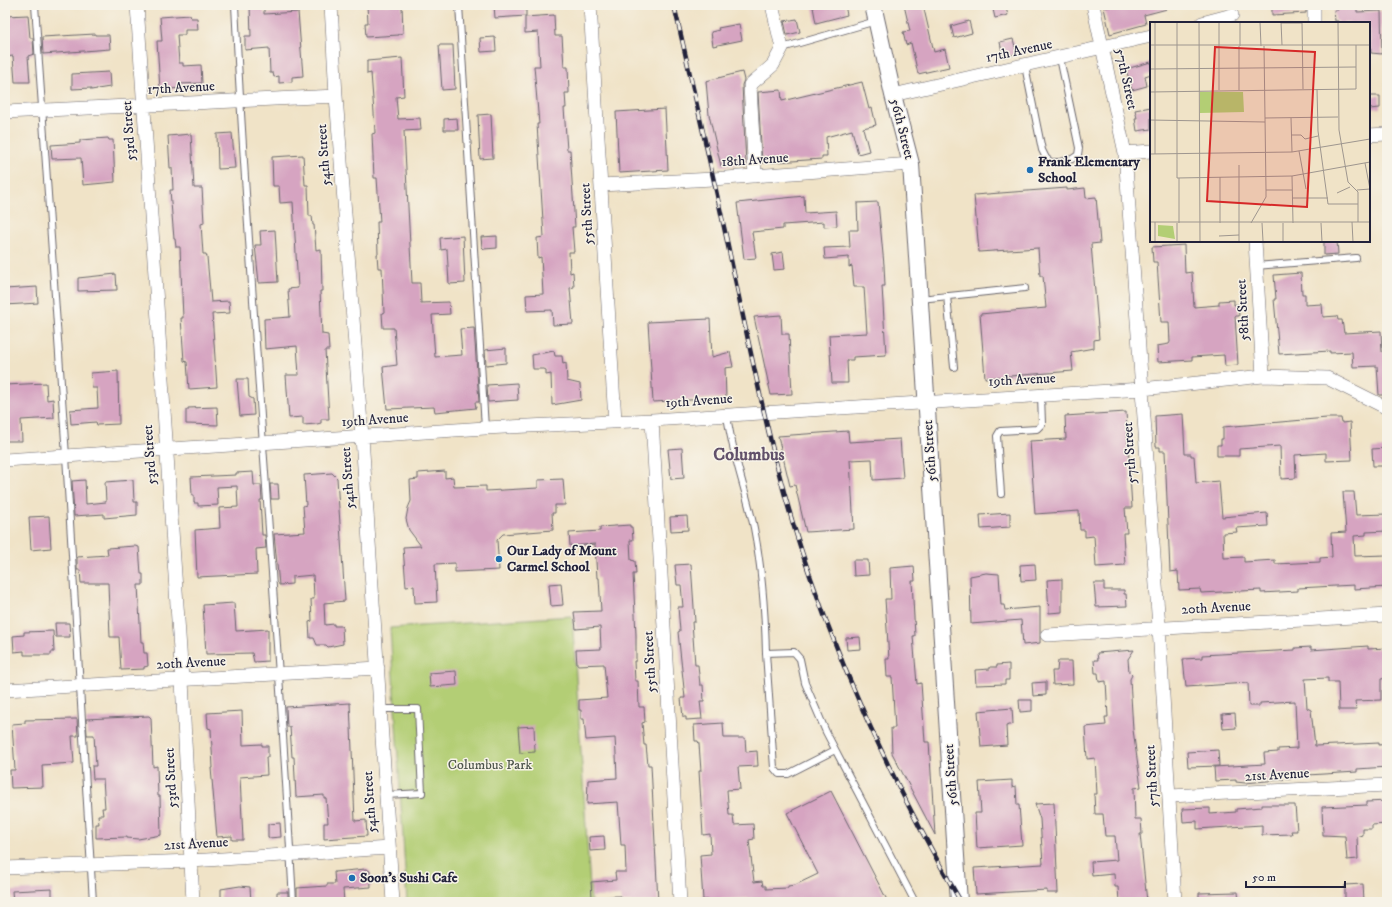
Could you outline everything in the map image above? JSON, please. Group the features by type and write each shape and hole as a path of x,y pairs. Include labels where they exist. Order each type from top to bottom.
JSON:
{"street":[{"name":"53rd Street","path":"137,5 165,449 182,680 193,902"},
{"name":"54th Street","path":"331,5 336,96 378,668 392,902"},
{"name":"55th Street","path":"590,5 614,421"},
{"path":"755,176 750,85 773,65 782,48 772,5"},
{"name":"56th Street","path":"873,5 893,95 911,164 961,897"},
{"name":"57th Street","path":"1093,5 1125,153 1159,628 1175,902"},
{"path":"1314,5 1314,22"},
{"path":"1206,22 1232,16"},
{"name":"17th Avenue","path":"893,95 1150,36"},
{"name":"17th Avenue","path":"5,112 336,96"},
{"path":"1370,135 1387,134"},
{"path":"1125,153 1150,152"},
{"name":"18th Avenue","path":"601,185 755,176 911,164"},
{"name":"58th Street","path":"1255,242 1263,376"},
{"name":"19th Avenue","path":"5,460 485,428 652,420 927,401 1142,389 1263,376 1327,378 1387,408"},
{"name":"55th Street","path":"652,420 680,902"},
{"name":"20th Avenue","path":"1047,635 1387,615"},
{"name":"20th Avenue","path":"5,690 378,668"},
{"name":"21st Avenue","path":"1170,796 1387,785"},
{"name":"21st Avenue","path":"5,868 191,861 389,848"}],"lane":[{"path":"35,5 66,456 93,902"},
{"path":"235,5 262,442 280,674 293,902"},
{"path":"459,5 485,428"},
{"path":"782,48 876,21"},
{"path":"1025,66 1042,150 1046,158 1051,162 1072,159 1078,155 1079,148 1060,58"},
{"path":"1256,266 1356,258"},
{"path":"920,299 1025,288"},
{"path":"947,296 954,367"},
{"path":"1001,494 997,436 1000,430 1038,429 1042,424 1040,395"},
{"path":"727,415 730,442 754,528 759,558 774,768 779,774 788,774 835,750"},
{"path":"766,653 794,652 800,659 804,684 835,750 915,902"},
{"path":"380,709 418,709 422,793 386,795"}],"green space":[{"name":"Columbus Park","path":"572,616 591,902 407,902 390,628"}],"building":[{"path":"250,5 264,5 264,14 298,12 303,76 292,77 292,82 279,83 279,76 274,77 273,73 270,73 269,48 245,50 245,36 251,36"},
{"path":"367,5 402,5 403,33 399,35 366,37 365,23 368,23"},
{"path":"494,5 526,5 526,16 495,18"},
{"path":"819,5 845,5 847,15 816,23 813,7"},
{"path":"904,5 923,5 934,52 945,49 949,67 918,74 911,43 906,45 903,32 910,31"},
{"path":"992,5 1005,5 1008,15 995,18"},
{"path":"1116,5 1166,5 1167,9 1144,15 1146,24 1110,34 1104,8"},
{"path":"1272,5 1306,5 1306,13 1272,15"},
{"path":"1357,6 1357,12 1381,11 1382,54 1371,53 1370,22 1335,21 1334,10 1338,10 1337,7"},
{"path":"28,15 30,38 33,38 34,54 28,56 30,82 15,82 13,56 5,57 5,16"},
{"path":"190,15 191,18 197,18 198,30 185,30 185,35 177,35 179,63 183,63 183,66 201,65 202,83 180,84 181,88 160,90 157,41 162,41 160,17"},
{"path":"554,15 555,36 562,36 564,67 568,67 569,93 565,93 566,108 564,108 567,150 570,150 575,227 572,227 574,252 569,252 570,273 573,272 574,287 570,288 573,324 553,325 552,310 527,311 526,295 543,294 541,257 538,258 537,238 544,237 537,124 539,124 534,66 540,66 538,32 525,33 525,17"},
{"path":"797,19 800,32 787,35 784,21"},
{"path":"969,21 972,33 954,38 951,26"},
{"path":"739,24 742,40 713,46 711,32 719,30 718,28"},
{"path":"95,34 109,35 110,49 43,54 42,37"},
{"path":"495,37 496,51 481,52 480,38"},
{"path":"1013,39 1017,54 1003,57 1000,42"},
{"path":"439,45 453,45 455,89 442,90"},
{"path":"402,58 404,96 396,97 398,119 420,118 421,130 404,131 412,283 420,283 421,303 449,302 450,314 432,315 435,357 462,355 460,329 474,328 479,402 475,402 476,408 435,412 434,407 387,409 383,367 397,365 394,328 383,328 382,313 384,313 382,268 378,268 377,254 377,222 380,222 377,178 374,178 372,134 375,133 374,113 371,73 367,74 367,61"},
{"path":"1150,62 1150,74 1145,76 1147,86 1132,90 1126,69"},
{"path":"109,72 110,87 91,90 91,88 72,89 72,74"},
{"path":"742,72 744,80 742,85 746,164 721,166 709,115 706,81"},
{"path":"862,82 869,109 872,108 876,125 863,128 869,151 858,154 852,130 826,137 827,156 822,156 822,159 762,163 758,92 781,90 782,101"},
{"path":"1370,96 1380,96 1380,108 1370,109"},
{"path":"1150,107 1150,129 1137,131 1135,118 1137,118 1135,110"},
{"path":"665,109 668,170 619,173 616,112"},
{"path":"491,114 493,158 480,159 478,115"},
{"path":"457,118 458,130 444,130 444,119"},
{"path":"232,133 235,168 218,169 217,134"},
{"path":"191,134 194,188 202,188 204,223 201,224 203,254 206,254 207,257 211,302 229,301 230,313 212,314 217,387 189,389 187,362 184,361 181,318 183,318 180,247 176,247 174,239 170,190 173,190 172,168 170,168 168,136"},
{"path":"108,138 109,140 113,140 115,182 83,185 81,158 52,159 51,145 80,143 80,140"},
{"path":"303,155 305,185 308,185 309,216 312,216 314,225 316,250 321,249 322,291 320,291 322,334 328,335 329,350 325,350 329,419 321,419 321,423 317,424 303,425 303,417 289,418 286,375 299,375 297,346 265,349 264,319 290,317 288,289 298,288 293,202 280,203 279,186 273,186 272,157"},
{"path":"1067,188 1067,190 1085,188 1086,198 1096,197 1100,243 1091,244 1099,339 1094,340 1094,348 1071,352 1073,371 985,378 980,314 1046,308 1043,276 1040,276 1038,248 979,252 974,195"},
{"path":"804,196 805,213 836,211 837,226 824,227 824,222 783,225 783,229 752,232 756,258 744,259 737,203"},
{"path":"878,202 884,265 885,286 882,286 886,355 853,357 853,360 847,360 848,383 832,383 829,335 867,333 864,287 854,287 852,266 849,267 849,257 825,259 824,248 850,247 849,230 858,230 857,203"},
{"path":"275,230 278,282 259,283 255,245 261,245 260,231"},
{"path":"463,236 465,283 449,284 447,249 441,250 440,238"},
{"path":"497,236 497,248 484,249 482,247 481,237"},
{"path":"1324,242 1337,242 1338,254 1324,255"},
{"path":"1184,245 1185,273 1192,272 1194,307 1219,305 1219,301 1234,300 1234,305 1238,304 1239,316 1235,316 1238,365 1225,366 1224,355 1192,357 1192,360 1158,362 1157,346 1169,344 1170,342 1169,322 1161,322 1157,262 1153,262 1152,247"},
{"path":"783,252 785,269 774,270 772,254"},
{"path":"1301,273 1302,294 1305,294 1305,305 1322,304 1323,317 1337,316 1338,320 1342,320 1344,333 1381,331 1382,352 1387,352 1387,395 1379,395 1377,366 1353,367 1352,352 1330,353 1330,351 1279,354 1274,299 1276,299 1274,275"},
{"path":"116,274 117,290 78,291 78,278"},
{"path":"37,287 38,303 5,305 5,289"},
{"path":"781,315 782,334 789,334 792,394 771,395 754,317"},
{"path":"710,319 712,357 730,352 733,367 725,368 726,398 653,402 648,322"},
{"path":"506,348 506,363 486,365 485,350"},
{"path":"554,351 555,356 562,356 563,364 566,363 567,381 580,384 581,400 552,405 551,374 546,375 546,370 544,369 533,369 532,355"},
{"path":"118,371 119,424 97,425 96,422 71,424 70,410 98,408 97,388 92,388 91,373"},
{"path":"237,379 248,379 249,397 253,399 254,415 240,416"},
{"path":"46,383 47,400 53,399 54,418 21,420 22,441 5,441 5,385"},
{"path":"517,383 518,400 488,402 487,385"},
{"path":"217,407 218,425 186,424 186,410 188,410 188,408"},
{"path":"1126,412 1132,508 1125,508 1127,533 1123,533 1125,565 1096,567 1094,536 1085,537 1085,530 1080,530 1079,511 1035,514 1030,441 1066,439 1065,416"},
{"path":"1183,414 1185,454 1191,454 1191,456 1194,456 1196,483 1219,481 1222,517 1267,513 1268,526 1236,528 1237,532 1223,533 1224,558 1244,557 1244,562 1275,560 1275,564 1320,562 1320,558 1332,557 1331,533 1346,532 1343,492 1354,492 1356,515 1387,514 1387,531 1366,532 1366,535 1354,536 1355,556 1387,555 1387,587 1354,589 1354,585 1298,588 1298,591 1261,593 1261,590 1201,593 1200,589 1179,590 1178,571 1170,572 1165,451 1160,451 1160,447 1156,447 1155,416"},
{"path":"1341,418 1342,423 1350,422 1352,460 1326,461 1326,453 1295,455 1296,478 1281,479 1280,446 1239,449 1239,456 1217,456 1217,445 1221,445 1221,439 1223,439 1223,427"},
{"path":"848,431 849,442 900,439 903,478 873,480 872,459 850,460 854,529 806,532 795,485 790,486 778,436"},
{"path":"682,448 684,478 671,479 668,449"},
{"path":"1387,448 1387,466 1373,466 1372,449"},
{"path":"445,471 445,478 453,477 454,487 486,486 486,491 538,488 538,480 563,479 565,505 555,505 555,513 552,513 553,530 503,534 497,540 499,570 455,572 455,563 435,564 437,602 415,603 414,586 406,587 403,547 421,546 409,530 406,519 411,501 410,480 418,479 418,473"},
{"path":"253,472 254,485 261,485 262,500 260,500 262,535 265,535 266,548 256,549 257,574 197,577 195,530 220,528 219,508 238,507 237,486 217,487 218,505 198,506 198,503 194,503 194,495 192,495 191,477 236,475 236,473"},
{"path":"332,473 337,478 345,601 324,603 325,625 334,624 334,626 342,627 343,644 328,647 326,645 317,645 314,638 310,638 309,622 312,621 311,599 314,599 313,575 292,577 292,584 279,585 274,534 305,532 303,506 306,505 304,475"},
{"path":"85,480 86,504 106,502 105,482 133,480 134,502 137,502 137,515 104,518 104,514 74,516 72,481"},
{"path":"270,484 278,484 279,499 271,499"},
{"path":"1010,513 1010,527 981,529 980,515"},
{"path":"49,516 51,548 31,550 29,517"},
{"path":"687,516 688,530 671,531 670,517"},
{"path":"630,525 630,527 632,527 633,540 630,540 631,560 635,561 636,574 633,574 636,635 636,661 634,661 635,681 638,681 639,707 644,707 645,722 642,723 644,745 646,745 648,765 651,765 658,902 621,902 620,896 592,897 591,882 616,880 615,872 626,872 625,845 621,845 618,802 587,804 588,780 617,778 615,738 586,740 584,719 581,719 579,700 607,698 604,664 577,665 576,650 601,649 600,627 576,629 574,612 601,611 595,544 570,546 569,533 600,531 600,527"},
{"path":"139,547 141,574 143,574 143,585 138,585 141,642 143,642 144,653 147,653 148,666 144,667 144,669 121,670 119,637 110,637 108,583 81,583 80,570 77,570 77,557 108,555 107,548"},
{"path":"853,560 868,560 869,575 854,576"},
{"path":"691,564 695,622 692,622 695,665 698,665 700,685 703,685 704,701 700,701 702,719 686,720 686,717 683,717 681,698 685,698 678,632 680,631 678,607 683,607 681,585 677,585 675,565"},
{"path":"1035,564 1036,580 1021,581 1020,565"},
{"path":"914,566 915,581 912,581 915,636 913,636 917,684 921,683 925,742 929,742 935,835 892,753 891,728 895,728 892,677 887,677 886,659 889,659 885,599 891,599 890,568"},
{"path":"986,573 999,574 1001,605 1004,605 1005,610 1040,607 1040,643 1023,645 1021,620 971,624 970,576"},
{"path":"1062,579 1062,612 1049,613 1047,580"},
{"path":"561,583 563,605 551,606 549,584"},
{"path":"1094,583 1104,583 1104,590 1124,590 1124,594 1126,594 1127,606 1096,607"},
{"path":"234,603 236,631 268,629 268,661 254,662 252,653 206,654 203,605"},
{"path":"55,623 69,623 70,637 56,637"},
{"path":"53,631 54,652 51,652 51,655 24,655 24,651 14,652 13,636 24,635 24,632"},
{"path":"860,637 861,649 847,650 846,638"},
{"path":"1368,646 1368,649 1387,648 1387,678 1381,679 1381,700 1355,701 1356,710 1339,710 1338,682 1328,682 1328,678 1305,679 1307,708 1311,710 1315,746 1379,743 1379,745 1387,744 1387,767 1357,769 1357,772 1291,776 1291,779 1245,783 1236,782 1236,780 1215,781 1214,767 1265,764 1264,753 1278,752 1278,749 1297,748 1295,701 1260,703 1260,706 1249,706 1248,683 1186,687 1183,659 1202,658 1202,655 1295,650 1295,648 1311,647 1311,650"},
{"path":"1134,650 1128,659 1129,672 1132,675 1130,679 1133,730 1141,787 1134,788 1135,819 1141,819 1142,834 1140,834 1147,902 1119,902 1118,887 1115,887 1114,874 1092,876 1091,862 1117,860 1115,836 1105,836 1103,814 1095,814 1094,794 1097,794 1095,758 1087,759 1085,727 1106,725 1105,717 1108,717 1106,681 1099,682 1098,673 1095,673 1094,660 1098,660 1097,653"},
{"path":"1058,661 1072,661 1073,684 1053,685 1052,671 1057,671"},
{"path":"1009,664 1009,680 1005,680 1005,684 976,685 975,670 990,669 990,667 997,667 997,665"},
{"path":"456,671 457,685 430,687 429,673"},
{"path":"1046,682 1046,695 1033,696 1032,683"},
{"path":"1019,700 1032,700 1032,711 1020,712"},
{"path":"350,703 355,821 366,820 367,836 324,839 324,823 328,823 326,798 324,798 324,795 296,797 294,757 292,757 290,727 287,727 286,707"},
{"path":"1012,708 1013,724 1006,726 1007,745 981,747 978,711"},
{"path":"242,711 243,745 262,744 262,746 268,746 268,757 266,757 267,775 240,777 243,840 232,840 232,836 217,837 211,768 213,768 211,729 208,728 207,713"},
{"path":"1235,713 1236,728 1223,729 1222,714"},
{"path":"149,716 151,718 153,767 157,766 158,796 160,796 161,835 138,839 127,837 96,838 96,824 99,824 98,815 103,815 102,808 105,808 103,779 93,779 92,766 96,766 94,735 87,735 86,719"},
{"path":"77,719 78,736 72,736 74,763 42,765 43,787 11,788 10,770 15,770 12,724 25,723 25,720"},
{"path":"723,723 724,738 745,738 746,752 757,751 758,766 738,767 740,789 727,790 729,815 733,815 734,825 753,824 754,839 749,840 754,882 762,881 763,886 766,886 766,889 788,888 788,886 795,885 818,874 787,813 831,791 888,902 768,902 768,899 753,900 753,898 703,900 700,855 711,854 710,834 703,835 699,744 698,741 695,741 694,725"},
{"path":"534,726 535,752 520,753 518,727"},
{"path":"1218,750 1219,766 1188,767 1187,752"},
{"path":"1012,780 1012,787 1016,786 1017,805 1019,805 1022,845 977,848 975,813 981,813 979,782"},
{"path":"1387,801 1387,824 1372,825 1372,829 1363,829 1363,835 1357,837 1358,859 1347,860 1345,836 1323,835 1322,807 1367,805 1367,802"},
{"path":"1054,803 1058,893 1047,893 1047,890 976,894 974,868 1043,864 1040,819 1035,804"},
{"path":"1262,805 1295,805 1297,831 1291,831 1292,834 1262,835 1262,825 1197,829 1197,821 1183,822 1182,809 1210,808 1210,814 1236,812 1236,809 1262,807"},
{"path":"280,823 281,837 268,838 268,824"},
{"path":"604,836 605,850 590,851 589,837"},
{"path":"366,869 370,871 371,887 343,889 344,902 297,902 297,888 335,884 334,872"},
{"path":"1363,884 1364,901 1345,902 1345,885"},
{"path":"240,886 250,887 251,902 221,902 221,889"},
{"path":"52,889 52,902 13,902 12,891"},
{"path":"277,892 288,892 288,902 277,902"},
{"path":"1238,892 1239,902 1199,902 1199,893"}],"railway":[{"path":"674,5 767,425 796,534 823,613 857,698 896,781 961,902"}],"place":[{"name":"Frank Elementary School","path":"1030,170"},
{"name":"Our Lady of Mount Carmel School","path":"499,559"},
{"name":"Soon's Sushi Cafe","path":"352,878"}],"district":[{"name":"Columbus","path":"749,455"}]}
